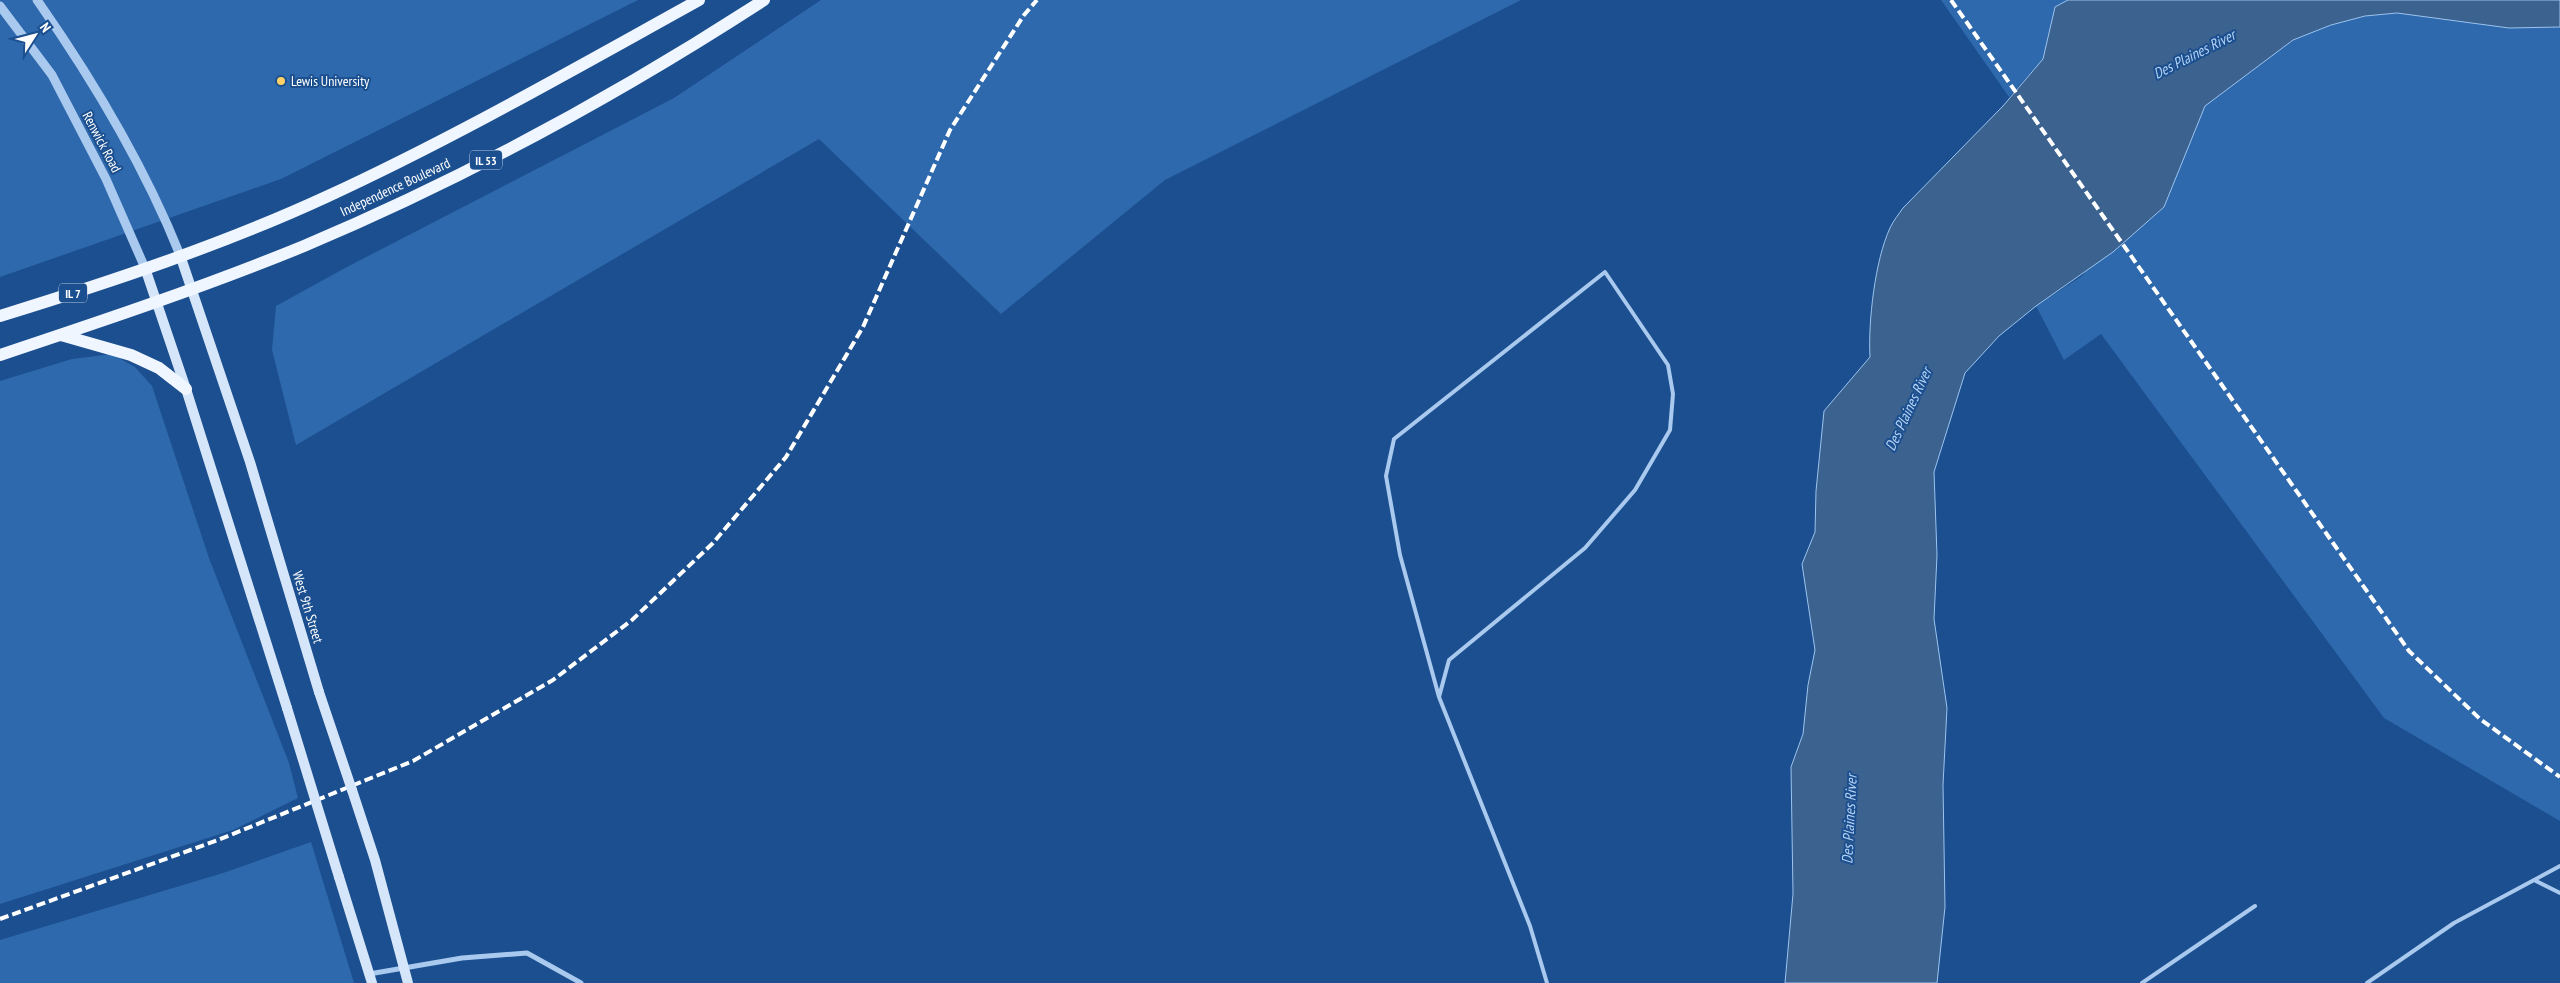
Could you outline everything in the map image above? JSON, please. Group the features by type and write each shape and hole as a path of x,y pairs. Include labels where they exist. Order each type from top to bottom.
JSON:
{"main road":[{"name":"Independence Boulevard","path":"145,268 276,218 385,169 538,90 699,0"},
{"name":"Independence Boulevard","path":"0,355 157,302 306,244 502,152 639,76 764,0"},
{"name":"West 9th Street","path":"180,255 250,462 319,692 375,860 408,983"},
{"name":"Renwick Road","path":"145,268 157,302"},
{"name":"IL 7","path":"0,316 145,268"},
{"path":"157,302 287,708 371,979"},
{"path":"61,335 131,355 159,368 186,389"}],"street":[{"name":"Renwick Road","path":"37,0 69,46 113,118 154,194 180,255"},
{"name":"Renwick Road","path":"0,6 52,75 106,179 145,268"},
{"path":"371,979 405,968 462,958 527,953 581,983"}],"lane":[{"path":"1439,697 1449,660 1585,548 1635,490 1670,430 1673,394 1668,366 1605,272 1394,439 1386,476 1397,537 1439,697 1530,926 1547,983"},
{"path":"2367,983 2454,923 2560,866"},
{"path":"2534,880 2560,893"},
{"path":"2142,983 2255,906"}],"shaded area":[{"path":"0,0 638,0 281,179 0,277"},
{"path":"821,0 1521,0 1165,180 1001,314 819,139 296,445 272,350 276,306 345,268 674,98"},
{"path":"1941,0 2068,0 2055,7 2043,59 2009,97"},
{"path":"2397,13 2509,28 2560,27 2560,821 2384,718 2101,334 2064,360 2036,306 2082,276 2187,145 2205,106 2293,40 2331,25 2365,16"},
{"path":"112,354 135,367 152,386 209,558 289,763 298,798 233,830 0,904 0,381 72,359"},
{"path":"311,842 354,983 0,983 0,940 223,873"}],"water":[{"name":"Des Plaines River","path":"2068,0 2560,0 2560,27 2509,28 2397,13 2365,16 2331,25 2293,40 2205,106 2164,207 2113,252 2036,306 1999,336 1965,373 1934,472 1937,555 1934,619 1947,708 1943,785 1945,907 1937,983 1785,983 1793,894 1791,767 1803,734 1808,685 1815,650 1802,564 1815,532 1816,491 1824,411 1870,357 1871,309 1880,257 1890,228 1903,208 2003,106 2043,59 2055,7"}],"railway":[{"path":"0,919 218,840 413,761 553,680 632,620 713,543 786,457 863,327 950,130 1024,15 1037,0"},
{"path":"1951,0 2409,651 2480,719 2560,777"}],"place":[{"name":"Lewis University","path":"281,81"}]}
